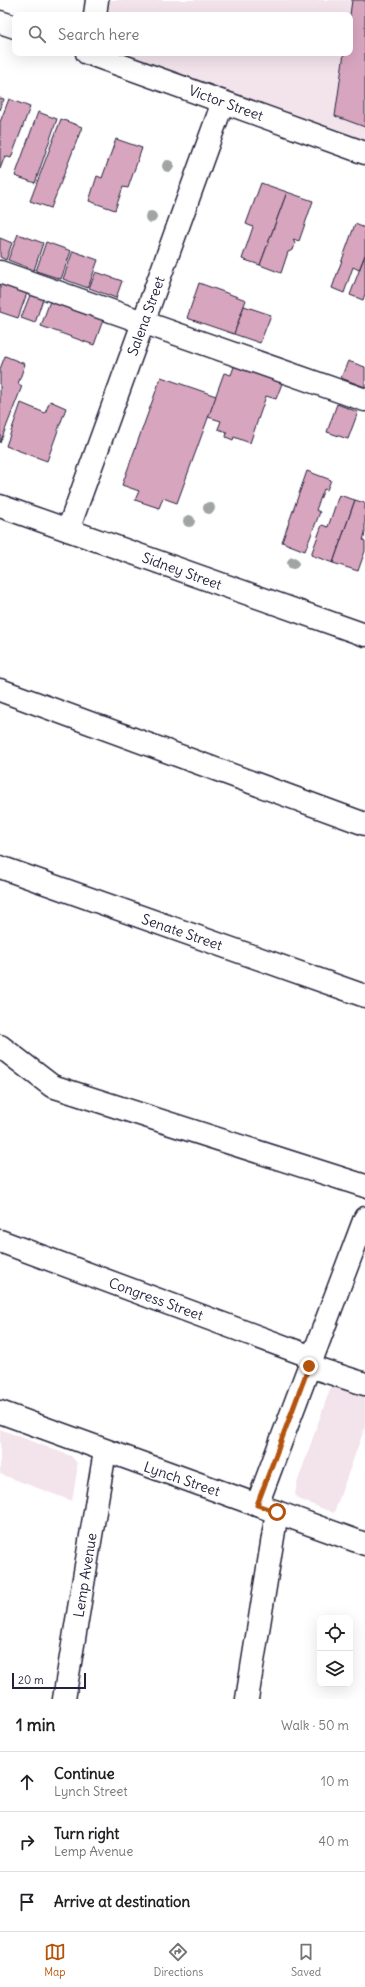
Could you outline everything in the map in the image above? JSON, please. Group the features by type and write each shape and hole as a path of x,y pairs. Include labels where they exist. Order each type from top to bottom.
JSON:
{"street":[{"path":"95,12 97,0"},
{"path":"0,22 12,26"},
{"name":"Victor Street","path":"96,56 365,153"},
{"name":"Salena Street","path":"68,530 223,102"},
{"path":"0,272 143,324 365,400"},
{"name":"Sidney Street","path":"0,506 365,635"},
{"path":"0,690 365,824"},
{"name":"Senate Street","path":"0,867 365,996"},
{"path":"0,1046 52,1086 365,1186"},
{"path":"257,1505 365,1218"},
{"name":"Congress Street","path":"0,1241 365,1384"},
{"name":"Lynch Street","path":"0,1412 365,1544"},
{"name":"Lemp Avenue","path":"64,1699 105,1451"},
{"path":"247,1699 277,1512"}],"shaded area":[{"path":"110,0 365,0 365,141 124,56 353,56 353,12 108,12"},
{"path":"333,1380 365,1391 365,1427 334,1513 298,1499 295,1494 297,1483"},
{"path":"0,1429 71,1456 77,1463 72,1501 0,1474"}],"building":[{"path":"352,0 365,0 365,127 335,116 344,56 353,56 353,12 350,12"},
{"path":"0,98 4,99 0,110"},
{"path":"9,99 30,107 11,158 5,156 0,169 0,122"},
{"path":"38,112 57,119 35,183 15,176"},
{"path":"61,119 82,127 51,208 30,201"},
{"path":"116,139 142,148 128,188 123,187 115,210 89,201 97,176 102,178"},
{"path":"261,183 287,192 260,265 242,259 253,227 246,224"},
{"path":"287,192 313,201 299,241 293,239 295,244 293,250 288,252 281,273 260,265"},
{"path":"355,224 365,228 365,255 359,270 353,267 344,293 332,288"},
{"path":"18,234 43,243 34,270 8,260"},
{"path":"0,238 12,243 6,260 0,257"},
{"path":"46,242 71,251 61,279 36,271"},
{"path":"73,251 98,260 88,288 63,279"},
{"path":"365,255 365,294 363,300 350,295"},
{"path":"96,272 122,281 116,298 89,288"},
{"path":"199,283 246,300 234,334 187,318"},
{"path":"0,284 27,293 18,318 0,312"},
{"path":"30,295 43,299 35,323 21,318"},
{"path":"50,301 103,320 94,345 41,326"},
{"path":"244,306 271,315 260,343 234,334"},
{"path":"5,356 25,364 18,384 22,386 0,443 0,369"},
{"path":"348,361 365,367 365,387 341,378"},
{"path":"235,364 283,381 276,399 266,396 250,443 234,437 233,440 226,437 227,432 218,429 221,421 208,417 224,373 231,375"},
{"path":"161,377 216,396 177,503 163,498 159,508 135,500 139,491 122,485"},
{"path":"50,401 66,408 47,461 6,446 21,403 45,413"},
{"path":"337,404 358,412 348,439 327,432"},
{"path":"307,471 331,480 327,490 324,489 316,510 320,512 305,551 282,542"},
{"path":"339,495 355,500 333,563 311,555 322,525 328,527"},
{"path":"355,500 365,503 365,533 363,540 365,541 365,551 358,571 333,563"}],"route":[{"path":"277,1512 257,1505 309,1366"}]}
